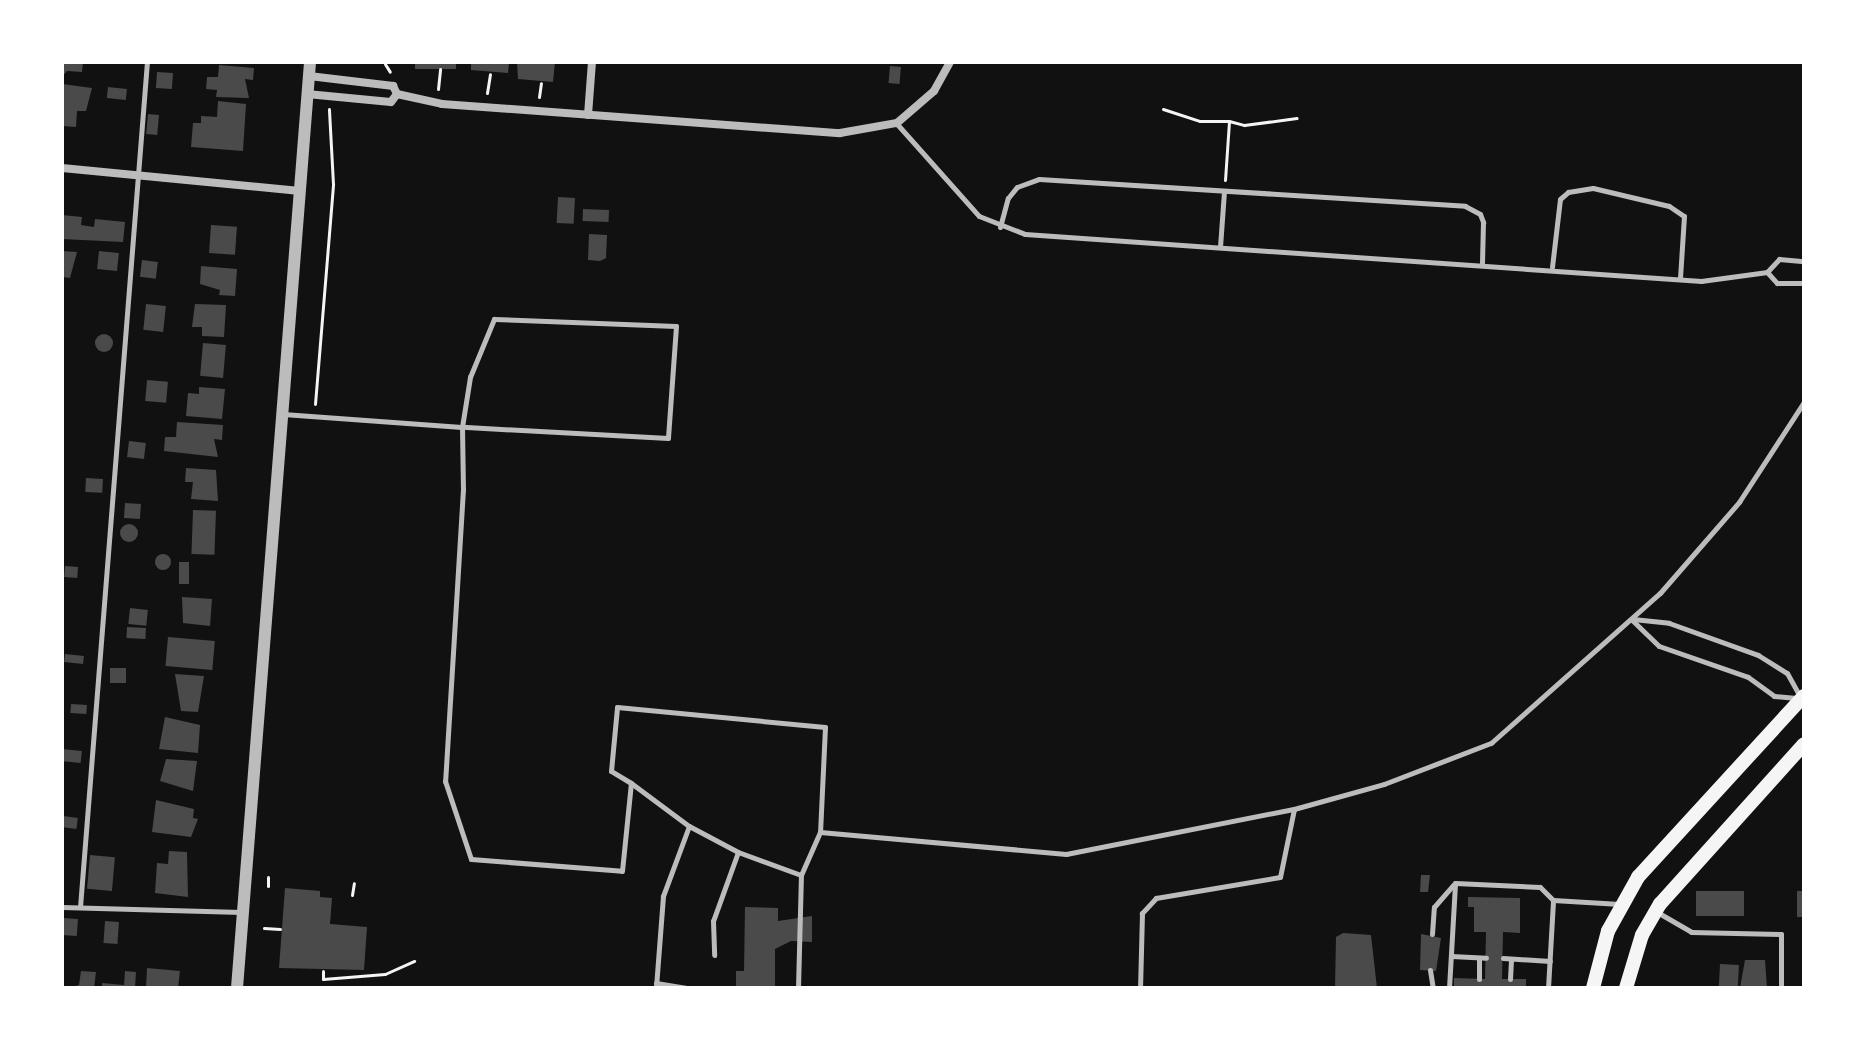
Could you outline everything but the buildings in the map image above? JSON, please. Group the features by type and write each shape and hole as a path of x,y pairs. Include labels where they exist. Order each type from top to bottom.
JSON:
{"main road":[{"path":"1593,988 1621,904 1653,857 1803,698"},
{"path":"1626,988 1634,954 1655,911 1804,744"}],"street":[{"path":"237,988 310,62"},
{"path":"588,115 592,62"},
{"path":"309,76 393,86 397,94 433,103 822,133 868,131 897,123 934,91 950,62"},
{"path":"307,94 391,102 397,94"},
{"path":"62,168 300,191"}],"lane":[{"path":"80,907 147,62"},
{"path":"897,123 967,205 1000,227 1040,236 1552,267 1701,281 1767,272 1779,259 1804,261"},
{"path":"1000,227 1008,198 1017,187 1039,179 1465,206 1480,214 1483,222 1482,263"},
{"path":"1552,267 1560,199 1568,192 1593,188 1669,206 1684,216 1680,278"},
{"path":"1220,247 1224,191"},
{"path":"1767,272 1777,283 1804,283"},
{"path":"282,414 462,427 668,438 676,326 494,319 470,377 462,427 463,489 445,781 471,859 622,871 631,783"},
{"path":"820,832 1066,854 1294,809 1384,784 1491,743 1631,619 1739,502 1804,402"},
{"path":"1631,619 1669,623 1758,655 1787,673 1803,698"},
{"path":"1631,619 1659,646 1739,673 1774,696 1803,698"},
{"path":"798,988 801,875 820,832 825,727 617,707 611,771 689,826 738,852 801,875"},
{"path":"1140,988 1142,913 1156,898 1280,877 1294,809"},
{"path":"687,988 656,986 663,896 689,826"},
{"path":"714,955 713,921 738,852"},
{"path":"1455,883 1540,887 1553,900 1621,904"},
{"path":"1432,934 1434,907 1455,883"},
{"path":"1449,988 1455,883"},
{"path":"1548,988 1553,900"},
{"path":"62,907 242,912"},
{"path":"1655,911 1691,932 1781,934 1781,988"},
{"path":"1451,956 1482,958 1479,979"},
{"path":"1503,958 1550,961"},
{"path":"1510,979 1511,959"},
{"path":"1430,970 1433,988"}],"path":[{"path":"385,64 389,76"},
{"path":"438,90 440,69"},
{"path":"487,93 490,74"},
{"path":"539,97 541,83"},
{"path":"316,399 333,184 329,109"},
{"path":"1163,109 1200,121 1258,124 1297,118"},
{"path":"1224,191 1229,121"},
{"path":"268,877 268,886"},
{"path":"352,895 354,883"},
{"path":"264,928 280,929"},
{"path":"323,971 323,979 385,974 414,961"}]}
